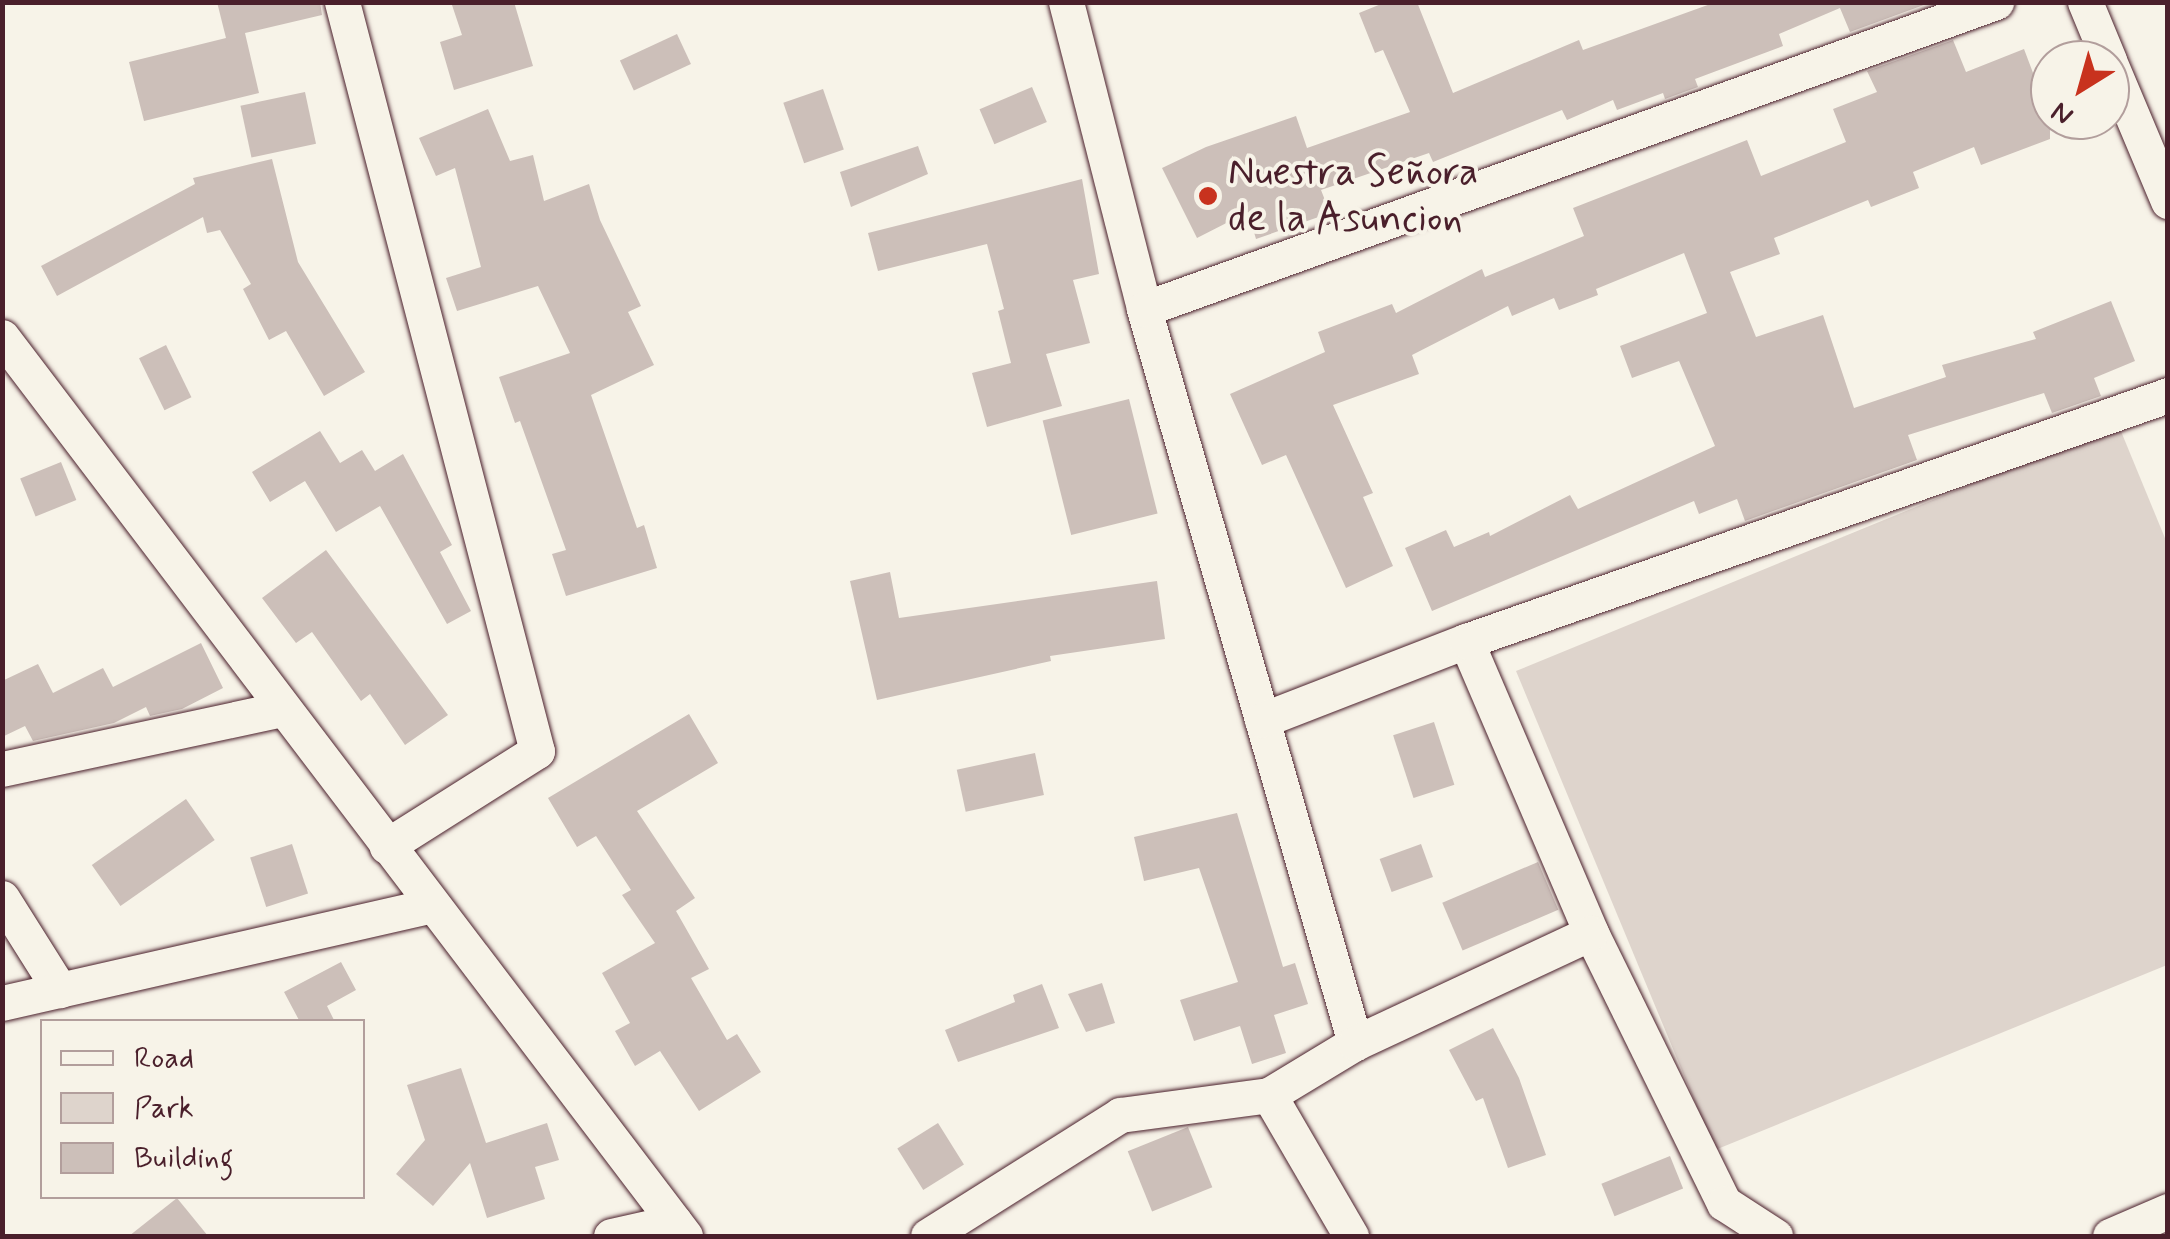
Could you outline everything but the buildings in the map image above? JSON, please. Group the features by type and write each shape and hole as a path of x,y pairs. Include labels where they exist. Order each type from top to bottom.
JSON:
{"street":[{"path":"342,2 537,751 387,846"},
{"path":"1066,2 1144,309 1355,1043"},
{"path":"1144,309 1996,2"},
{"path":"2085,2 2100,40"},
{"path":"2130,111 2168,201"},
{"path":"2,336 679,1229"},
{"path":"1262,720 1466,641 2168,395"},
{"path":"1466,641 1590,934 1724,1202 1775,1236"},
{"path":"2,769 283,709"},
{"path":"2,898 60,990"},
{"path":"2,1003 432,905"},
{"path":"928,1236 1120,1115 1270,1096 1355,1043 1590,934"},
{"path":"1270,1096 1351,1236"},
{"path":"2110,1236 2168,1211"},
{"path":"611,1236 679,1229"}],"green space":[{"path":"2118,424 2167,543 2167,965 1715,1150 1516,671"}],"place":[{"name":"Nuestra Señora de la Asuncion","path":"1208,196"}]}
